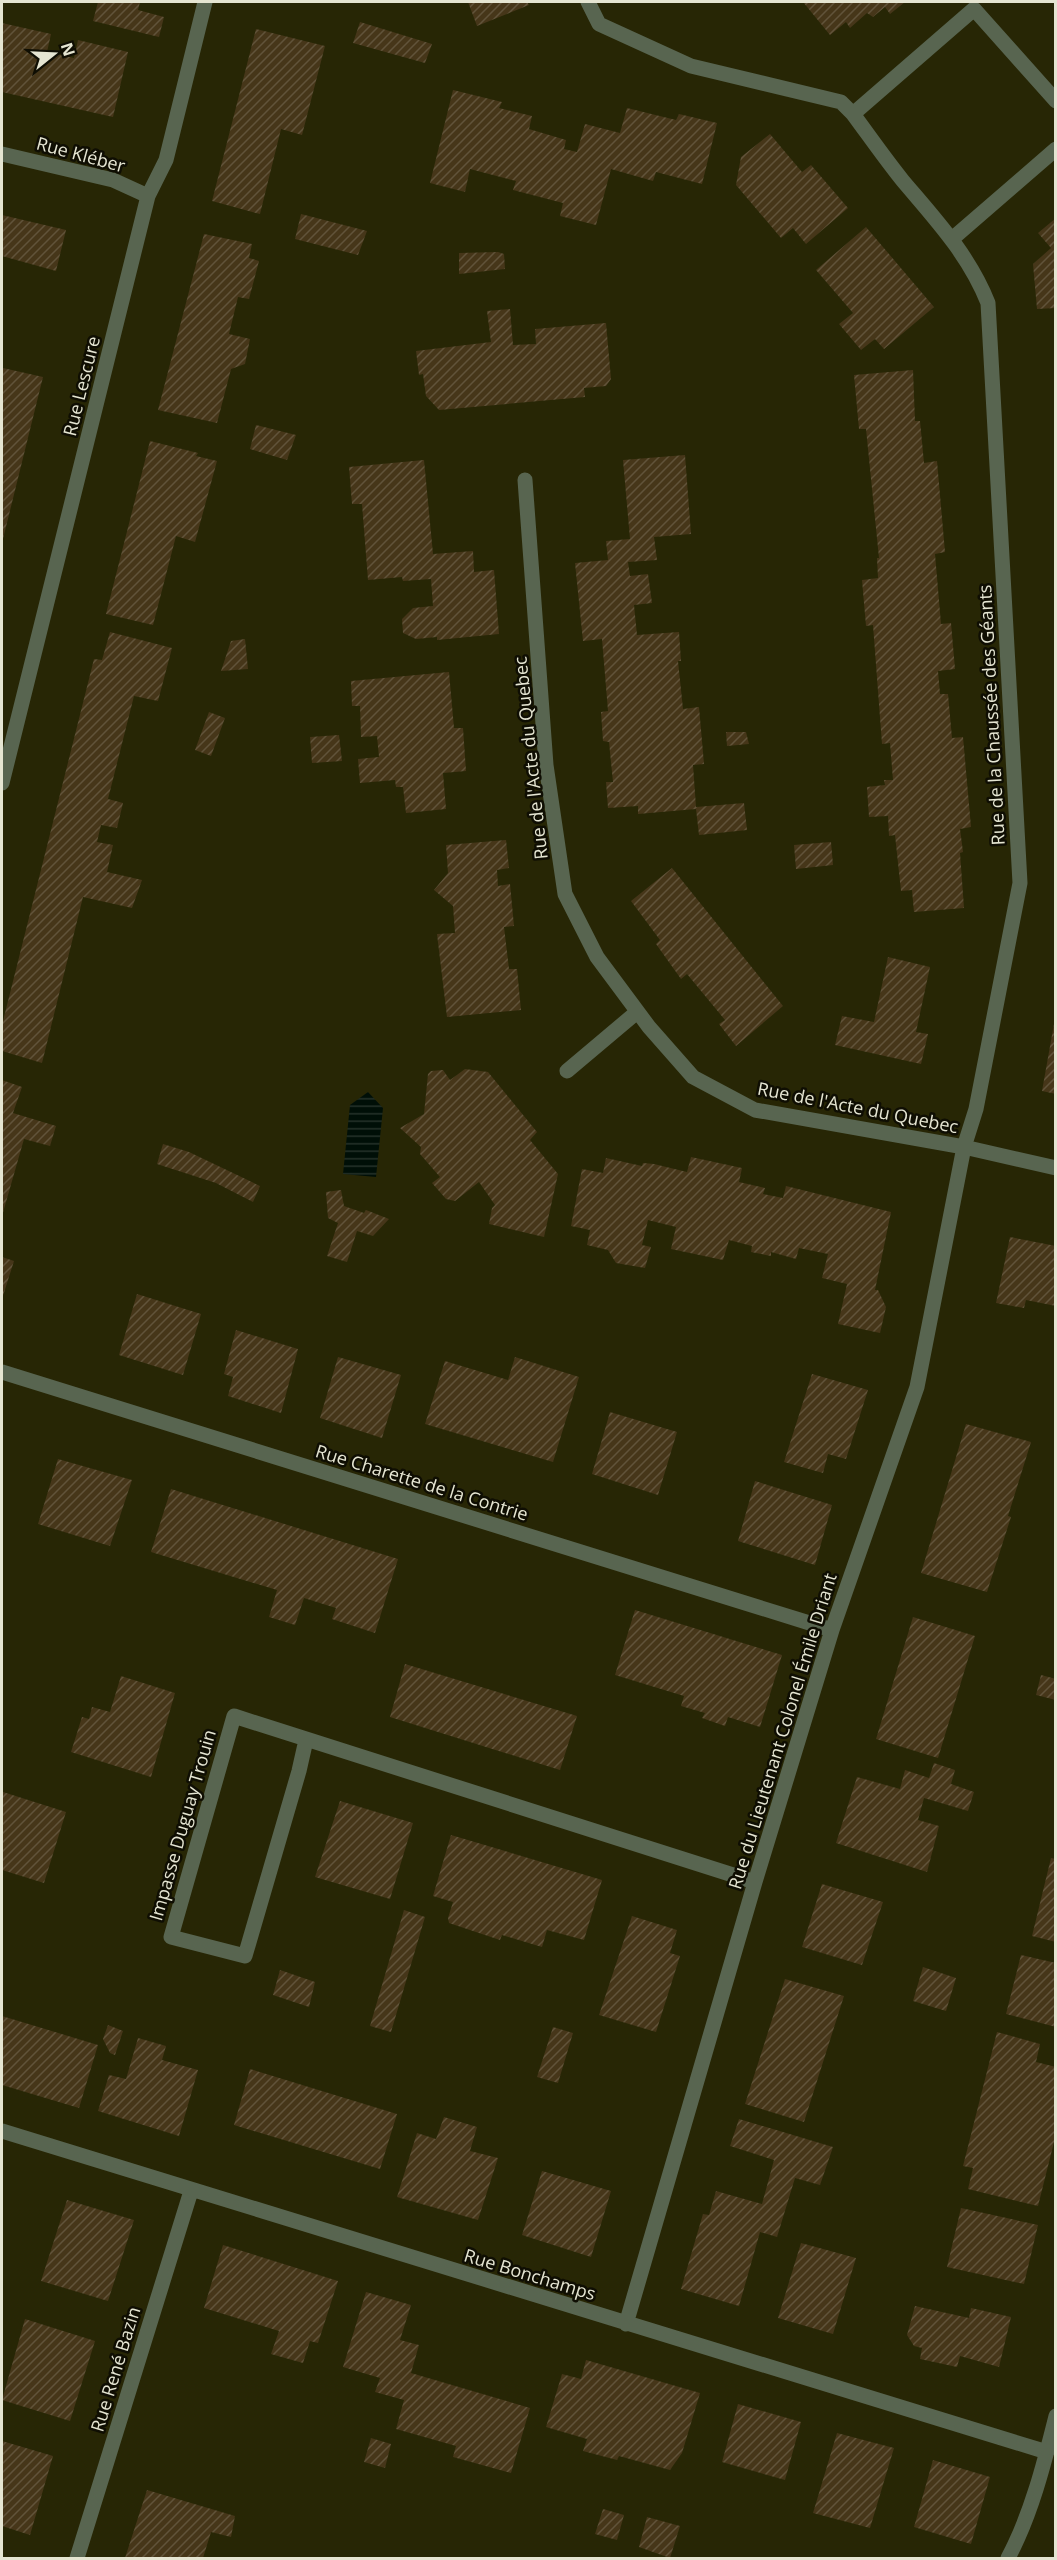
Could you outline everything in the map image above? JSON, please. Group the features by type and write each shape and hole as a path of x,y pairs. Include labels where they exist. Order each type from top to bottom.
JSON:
{"street":[{"name":"Rue Lescure","path":"2,783 148,196 166,160 205,2"},
{"path":"588,2 600,24 691,66 841,102 853,114 972,5 1056,101"},
{"name":"Rue de la Chaussée des Géants","path":"853,114 901,178 952,239 978,277 988,303 1020,883 976,1108 964,1147"},
{"path":"952,239 1056,149"},
{"name":"Rue Kléber","path":"2,154 113,180 148,196"},
{"name":"Rue de l'Acte du Quebec","path":"525,480 546,765 566,894 597,957 638,1012 693,1077 755,1110 964,1147 1056,1168"},
{"path":"567,1071 638,1012"},
{"name":"Rue du Lieutenant Colonel Émile Driant","path":"626,2324 755,1882 832,1630 917,1387 964,1147"},
{"name":"Rue Charette de la Contrie","path":"2,1372 832,1630"},
{"name":"Impasse Duguay Trouin","path":"306,1740 245,1956 171,1937 234,1716 755,1882"},
{"name":"Rue Bonchamps","path":"2,2131 190,2191 1047,2452"},
{"name":"Rue René Bazin","path":"77,2559 190,2191"},
{"path":"1008,2559 1017,2541 1047,2452 1056,2416"}],"shaded area":[{"path":"368,1092 383,1108 376,1177 343,1174 350,1105"}],"building":[{"path":"98,2 140,2 138,10 164,17 159,37 93,21"},
{"path":"468,2 527,2 529,5 477,26"},
{"path":"803,2 905,2 890,14 885,7 873,17 867,13 850,28 846,22 830,35"},
{"path":"360,22 432,44 425,63 353,43"},
{"path":"2,23 51,34 47,52 74,58 78,40 128,52 113,117 2,92"},
{"path":"256,29 325,46 302,135 281,129 260,214 212,201"},
{"path":"453,90 502,102 499,108 532,116 529,129 566,140 564,149 577,152 585,124 620,133 627,108 676,120 679,114 717,123 702,184 656,172 653,181 611,169 596,225 560,216 563,203 513,190 516,181 470,169 465,192 430,183"},
{"path":"770,134 802,172 811,165 848,208 806,244 793,228 781,238 736,185 741,157"},
{"path":"301,214 367,231 358,255 295,239"},
{"path":"2,215 66,230 56,271 2,256"},
{"path":"1056,218 1056,308 1037,309 1033,264 1051,248 1038,233"},
{"path":"866,227 934,307 884,349 875,339 861,350 839,324 853,313 816,270"},
{"path":"204,234 252,244 249,258 259,261 249,299 238,297 229,334 250,339 245,364 231,369 217,423 158,410"},
{"path":"498,252 504,254 505,269 459,274 459,253"},
{"path":"510,309 513,345 536,344 535,329 606,323 611,379 606,386 584,388 585,397 439,410 426,396 423,374 419,375 416,351 491,342 487,311"},
{"path":"3,368 43,377 2,543 2,373"},
{"path":"913,370 915,421 920,421 924,463 937,461 945,552 935,554 941,624 951,623 955,669 938,671 940,694 948,694 952,738 963,737 971,827 960,829 963,852 960,853 964,908 914,912 912,890 901,891 895,835 889,836 888,816 869,817 867,787 885,785 884,780 893,780 890,743 882,744 873,625 866,626 862,580 878,578 877,558 879,558 866,429 859,429 854,375"},
{"path":"256,425 296,435 287,460 250,449"},
{"path":"150,441 198,453 196,456 217,461 195,542 176,536 153,625 106,614"},
{"path":"685,455 691,534 654,537 657,560 628,562 630,576 648,574 652,603 634,605 637,635 679,632 681,661 678,661 683,709 699,707 704,764 693,765 696,807 744,803 747,830 699,835 696,809 638,814 638,806 608,808 606,782 613,782 609,742 603,741 601,712 608,711 602,639 583,641 575,563 608,560 606,541 630,539 623,460"},
{"path":"424,460 433,554 473,551 474,572 494,570 499,634 437,640 437,637 416,639 403,633 402,619 413,608 433,606 431,579 403,581 402,577 368,580 362,504 352,504 349,467"},
{"path":"110,632 172,648 158,701 134,696 108,799 123,803 117,828 101,825 97,842 113,845 107,872 142,880 132,908 83,897 42,1063 2,1051 2,1025 94,659 102,660"},
{"path":"245,639 248,669 221,671 231,641"},
{"path":"449,672 454,728 463,728 466,771 443,773 446,809 406,813 403,787 396,787 395,780 360,783 358,759 379,757 377,736 361,737 360,706 352,706 351,681"},
{"path":"209,712 225,718 211,756 195,750"},
{"path":"726,732 746,732 749,744 727,746"},
{"path":"339,735 342,761 312,763 310,737"},
{"path":"506,840 509,868 497,870 498,886 510,884 514,926 504,927 509,969 517,969 521,1010 447,1017 437,934 455,933 453,906 434,890 448,873 446,845"},
{"path":"831,842 833,865 796,869 794,845"},
{"path":"672,868 783,1006 736,1046 719,1024 725,1020 687,974 681,979 656,944 660,940 631,901"},
{"path":"888,957 930,967 916,1032 928,1034 921,1064 835,1045 842,1016 874,1022"},
{"path":"1054,1024 1056,1025 1056,1094 1042,1091"},
{"path":"465,1069 488,1072 537,1132 530,1140 558,1174 544,1237 489,1224 492,1208 495,1205 479,1182 455,1201 446,1199 432,1183 440,1177 420,1154 421,1147 400,1128 424,1114 428,1074 431,1071 443,1070 450,1080"},
{"path":"2,1080 22,1087 13,1113 56,1126 50,1146 24,1139 2,1216"},
{"path":"163,1144 189,1152 260,1186 253,1202 216,1183 157,1164"},
{"path":"691,1157 742,1168 739,1182 765,1188 763,1194 783,1198 786,1186 891,1212 875,1290 878,1290 886,1307 880,1333 838,1324 847,1284 822,1278 828,1254 799,1248 796,1259 771,1252 771,1256 751,1252 752,1246 729,1240 723,1260 671,1249 676,1227 648,1220 642,1245 651,1247 645,1268 616,1263 608,1250 587,1245 590,1230 571,1226 582,1169 603,1173 606,1158 642,1166 643,1163 654,1164 687,1172"},
{"path":"341,1190 344,1206 364,1213 366,1210 389,1219 373,1236 357,1231 347,1262 327,1256 338,1223 328,1218 326,1192"},
{"path":"1010,1237 1056,1246 1056,1306 1026,1300 1024,1308 996,1303"},
{"path":"2,1257 14,1261 2,1299"},
{"path":"137,1294 201,1314 183,1375 119,1355"},
{"path":"236,1330 298,1349 281,1413 228,1396 233,1377 224,1374"},
{"path":"338,1357 401,1375 382,1438 320,1418"},
{"path":"515,1357 579,1377 553,1462 425,1424 445,1361 508,1380"},
{"path":"812,1374 868,1390 846,1459 828,1454 823,1473 784,1462"},
{"path":"610,1412 677,1432 658,1495 592,1474"},
{"path":"966,1424 1031,1442 1008,1516 1011,1517 987,1592 921,1573"},
{"path":"58,1459 132,1480 110,1546 38,1524"},
{"path":"755,1481 832,1505 815,1565 738,1541"},
{"path":"171,1489 398,1559 375,1633 332,1619 336,1608 304,1598 295,1625 269,1617 277,1590 151,1552"},
{"path":"635,1610 782,1655 760,1727 728,1717 725,1726 702,1718 705,1713 681,1706 684,1696 615,1675"},
{"path":"913,1617 975,1636 938,1758 876,1739"},
{"path":"405,1664 577,1716 560,1770 390,1717"},
{"path":"1041,1675 1056,1679 1056,1700 1036,1695"},
{"path":"121,1676 175,1693 151,1777 71,1752 82,1717 89,1719 92,1707 110,1712"},
{"path":"934,1763 955,1770 951,1784 974,1792 968,1811 924,1798 918,1820 939,1826 927,1872 836,1843 857,1777 900,1789 905,1770 929,1778"},
{"path":"3,1792 66,1812 44,1883 2,1870"},
{"path":"340,1801 413,1823 390,1899 315,1877"},
{"path":"451,1835 602,1880 584,1940 547,1930 542,1947 502,1935 500,1940 449,1923 448,1918 453,1902 433,1896"},
{"path":"1051,1858 1056,1859 1056,1942 1032,1936"},
{"path":"822,1884 883,1902 862,1965 802,1947"},
{"path":"404,1910 425,1917 391,2032 370,2026"},
{"path":"632,1916 677,1930 670,1953 680,1956 656,2032 599,2015"},
{"path":"1021,1955 1056,1963 1056,2027 1006,2014"},
{"path":"923,1967 956,1978 946,2011 913,2001"},
{"path":"280,1970 315,1982 309,2007 273,1995"},
{"path":"785,1979 844,1996 804,2122 745,2104"},
{"path":"2,2016 98,2045 79,2108 2,2085"},
{"path":"108,2025 123,2031 115,2055 110,2053 103,2039"},
{"path":"553,2027 573,2033 558,2083 537,2077"},
{"path":"997,2032 1040,2044 1036,2062 1056,2067 1056,2134 1038,2206 968,2189 973,2168 963,2166"},
{"path":"138,2038 166,2046 162,2060 198,2070 179,2136 98,2111 109,2075 126,2079"},
{"path":"250,2069 397,2114 380,2169 234,2125"},
{"path":"444,2117 477,2127 470,2151 498,2158 478,2220 397,2197 417,2133 436,2139"},
{"path":"739,2119 833,2147 820,2185 795,2178 777,2237 760,2232 739,2306 681,2289 703,2214 709,2215 716,2191 762,2204 774,2160 730,2146"},
{"path":"542,2171 611,2191 591,2257 522,2235"},
{"path":"67,2200 134,2220 108,2301 41,2281"},
{"path":"961,2208 1038,2225 1024,2284 947,2267"},
{"path":"801,2243 856,2258 833,2334 778,2318"},
{"path":"223,2245 338,2281 318,2343 310,2341 303,2363 271,2354 279,2331 204,2308"},
{"path":"366,2292 411,2305 400,2340 419,2345 411,2373 530,2408 511,2473 453,2457 456,2446 396,2429 404,2400 375,2392 380,2378 343,2367"},
{"path":"915,2306 969,2318 971,2308 1011,2317 999,2367 960,2356 957,2367 920,2359 922,2348 914,2346 907,2335"},
{"path":"25,2319 95,2341 70,2421 2,2400"},
{"path":"586,2360 700,2393 682,2453 670,2470 619,2456 617,2460 583,2451 587,2439 546,2427 562,2374 581,2379"},
{"path":"738,2404 801,2422 785,2480 722,2462"},
{"path":"837,2433 894,2448 870,2528 813,2513"},
{"path":"371,2438 391,2444 385,2468 364,2462"},
{"path":"2,2441 53,2456 30,2535 2,2526"},
{"path":"933,2460 990,2477 971,2544 914,2527"},
{"path":"147,2490 235,2516 231,2537 211,2532 203,2558 125,2558"},
{"path":"603,2509 624,2515 617,2540 595,2534"},
{"path":"647,2517 680,2526 670,2558 639,2547"}]}
